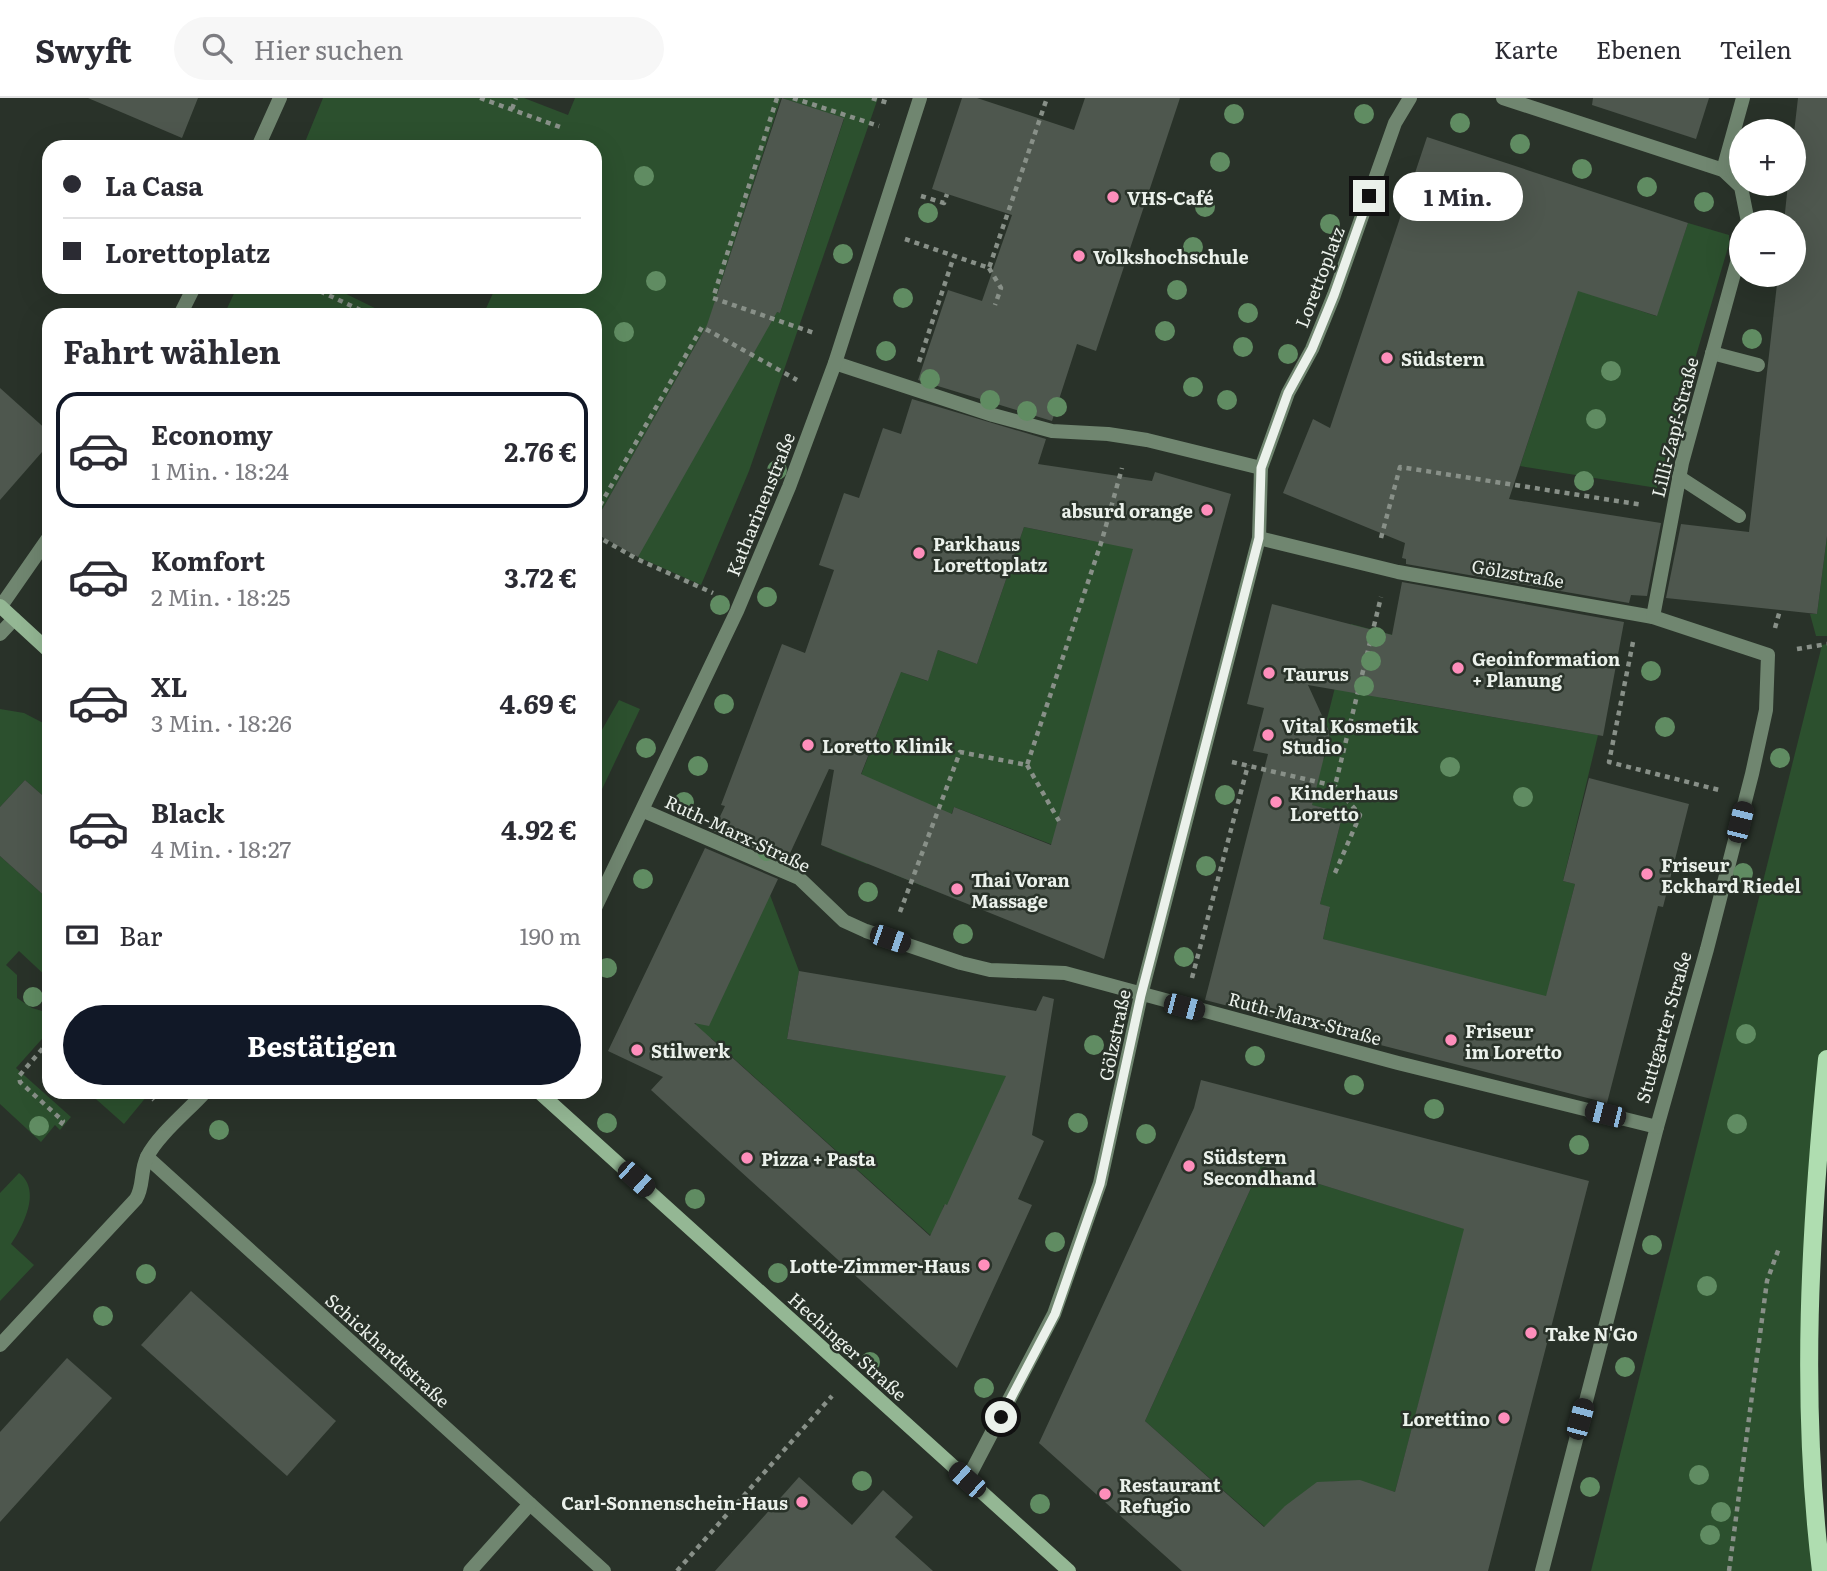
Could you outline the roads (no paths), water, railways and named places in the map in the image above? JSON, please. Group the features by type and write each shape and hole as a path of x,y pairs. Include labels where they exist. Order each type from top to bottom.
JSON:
{"main road":[{"path":"1821,1571 1811,1463 1807,1378 1814,1209 1827,1059"}],"street":[{"path":"261,140 279,98"},
{"name":"Katharinenstraße","path":"602,894 644,811 739,605 789,487 835,363 920,98"},
{"name":"Lorettoplatz","path":"1261,468 1288,393 1312,349 1334,295 1395,123 1410,98"},
{"path":"1503,98 1723,170 1741,187 1746,210"},
{"path":"1723,170 1742,98"},
{"name":"Lilli-Zapf-Straße","path":"1646,615 1679,477 1730,287"},
{"path":"1712,353 1758,365"},
{"path":"835,363 910,389 1052,431 1131,438 1261,468"},
{"name":"Gölzstraße","path":"967,1480 1055,1314 1100,1184 1141,995 1259,538 1261,468"},
{"path":"1679,477 1739,516"},
{"name":"Gölzstraße","path":"1259,538 1388,570 1646,615 1768,654"},
{"path":"42,547 0,606 42,645"},
{"path":"0,634 14,619"},
{"name":"Stuttgarter Straße","path":"1542,1571 1746,797 1766,710 1768,654"},
{"name":"Ruth-Marx-Straße","path":"644,811 799,878 844,920 890,939 990,970 1065,973 1184,1007 1657,1127"},
{"path":"0,1345 136,1199 141,1191 142,1167 152,1148 198,1099"},
{"name":"Hechinger Straße","path":"547,1099 1069,1571"},
{"name":"Schickhardtstraße","path":"147,1157 604,1571"},
{"path":"470,1571 530,1504"}],"place":[{"name":"VHS-Café","path":"1113,197"},
{"name":"Volkshochschule","path":"1079,256"},
{"name":"Südstern","path":"1387,358"},
{"name":"absurd orange","path":"1207,510"},
{"name":"Parkhaus Lorettoplatz","path":"919,553"},
{"name":"Geoinformation + Planung","path":"1458,668"},
{"name":"Taurus","path":"1269,673"},
{"name":"Vital Kosmetik Studio","path":"1268,735"},
{"name":"Loretto Klinik","path":"808,745"},
{"name":"Kinderhaus Loretto","path":"1276,802"},
{"name":"Friseur Eckhard Riedel","path":"1647,874"},
{"name":"Thai Voran Massage","path":"957,889"},
{"name":"Friseur im Loretto","path":"1451,1040"},
{"name":"Stilwerk","path":"637,1050"},
{"name":"Pizza + Pasta","path":"747,1158"},
{"name":"Südstern Secondhand","path":"1189,1166"},
{"name":"Lotte-Zimmer-Haus","path":"984,1265"},
{"name":"Take N'Go","path":"1531,1333"},
{"name":"Lorettino","path":"1504,1418"},
{"name":"Restaurant Refugio","path":"1105,1494"},
{"name":"Carl-Sonnenschein-Haus","path":"802,1502"}]}
